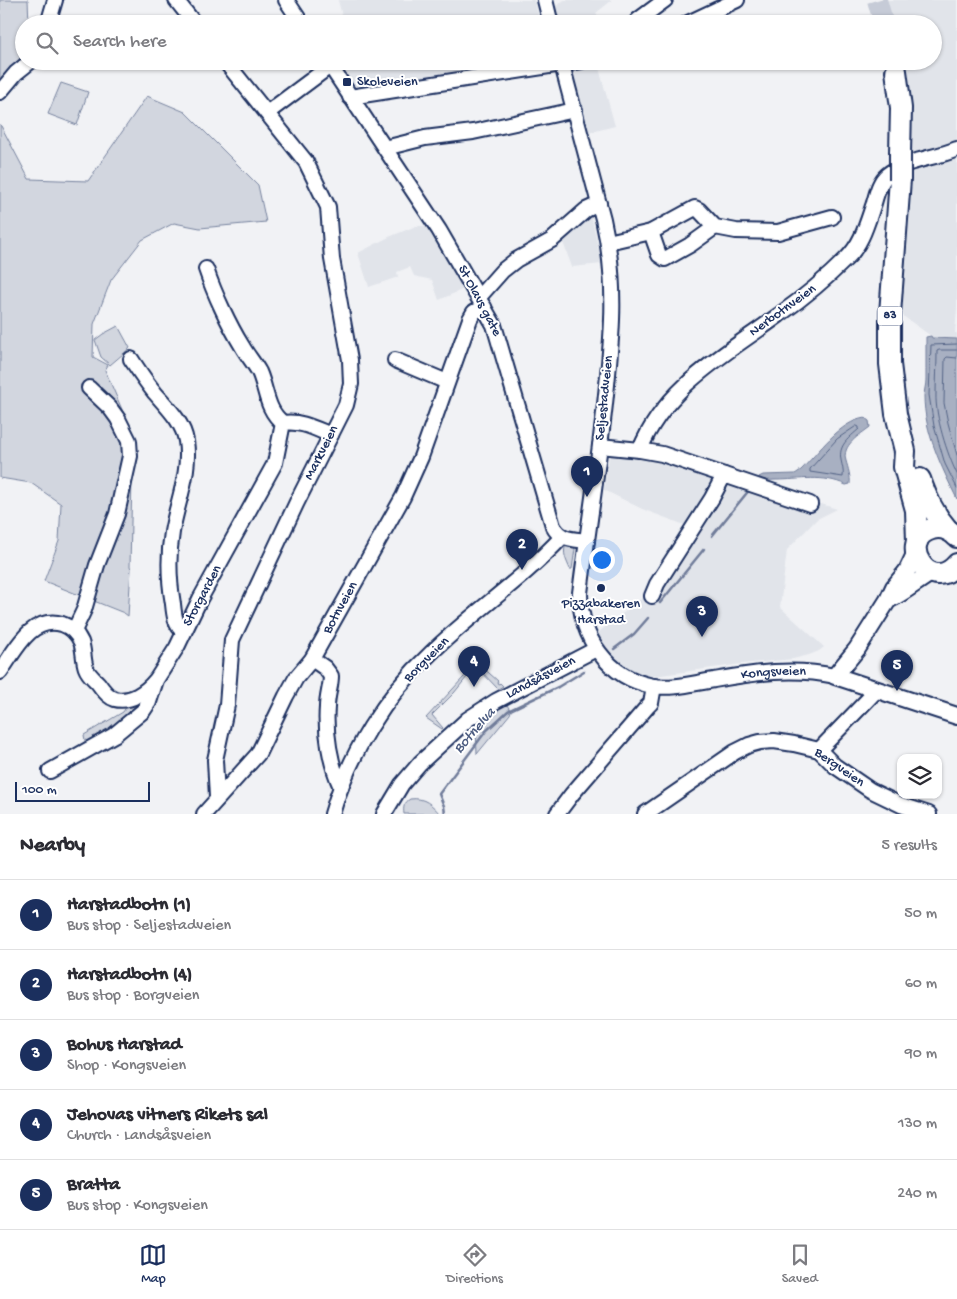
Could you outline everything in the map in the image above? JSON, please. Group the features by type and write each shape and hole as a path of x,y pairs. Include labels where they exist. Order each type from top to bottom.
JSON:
{"highway":[{"name":"83","path":"896,71 901,108 903,165 889,339 893,397 905,451 904,467 915,504 918,522 917,547"},
{"name":"83","path":"905,451 914,464 930,506 952,534"},
{"name":"83","path":"917,547 924,533 929,530 942,528 952,534"},
{"path":"917,547 919,562 922,567 957,584"},
{"path":"935,573 947,572 957,564"}],"main road":[{"path":"835,676 858,649 894,587 907,571 917,547"},
{"path":"888,600 902,594 915,581 935,573"},
{"path":"855,682 858,649"},
{"name":"Kongsveien","path":"835,676 957,716"}],"street":[{"path":"51,15 55,0"},
{"path":"176,0 188,15"},
{"path":"286,0 296,15"},
{"path":"644,15 664,0"},
{"path":"705,15 737,0"},
{"path":"548,1 550,15"},
{"path":"0,92 20,70"},
{"name":"Markveien","path":"217,797 215,760 227,705 232,640 348,399 351,384 350,360 332,259 330,216 323,196 306,162 233,70"},
{"name":"St Olavs gate","path":"267,113 321,70"},
{"name":"St Olavs gate","path":"333,70 439,230 482,302 499,339 553,526 556,533 562,537"},
{"path":"350,97 518,70"},
{"name":"Seljestadveien","path":"564,70 608,242 613,281 613,319 600,446 580,592 580,603 585,627 596,649"},
{"path":"385,148 425,138 473,132 575,110"},
{"path":"903,165 957,149"},
{"name":"Nerbotnveien","path":"640,450 658,416 682,388 732,348 778,316 823,281 852,254 862,238 880,184 892,172 903,165"},
{"name":"Botnveien","path":"204,814 217,797 248,767 258,754 296,678 312,659 402,497 420,457 470,319 482,302 486,291 495,277 524,255 552,240 586,210 599,204"},
{"path":"608,242 652,232 695,208 715,227 736,231 778,232 832,217"},
{"path":"652,232 659,255 665,259 690,245 715,227"},
{"path":"206,269 210,282 241,345 260,374 270,409 283,423 304,424 331,435"},
{"path":"131,359 173,415 186,440 185,475 172,532 170,561 171,593 176,621 180,630 184,632"},
{"path":"395,360 447,382"},
{"path":"74,631 84,610 97,565 117,514 130,456 129,441 118,419 110,408 89,388"},
{"name":"Storgarden","path":"50,771 105,741 134,720 149,702 156,680 177,647 208,583 275,463 283,423"},
{"path":"600,446 662,454 810,504"},
{"path":"652,596 657,584 712,498 724,475"},
{"path":"562,537 587,541"},
{"name":"Borgveien","path":"332,814 341,787 355,756 396,691 430,653 533,566 562,537"},
{"path":"0,672 28,634 35,627 49,622 70,627 74,631 81,642 88,672 110,696 116,699 127,699 144,692 156,680"},
{"name":"Kongsveien","path":"596,649 606,662 619,672 634,680 654,686 676,686 736,676 784,671 813,672 835,676"},
{"name":"Landsåsveien","path":"384,814 402,784 420,762 468,719 496,701 596,649"},
{"path":"312,659 325,668 331,676 326,708 327,723 330,751 336,778 341,787"},
{"path":"557,814 648,706 654,686"},
{"path":"819,750 877,690"},
{"name":"Bergveien","path":"645,814 720,761 749,745 774,741 819,750 835,766 870,790 901,806 929,814"}],"shaded area":[{"path":"0,0 28,0 29,15 15,15 15,65 0,87"},
{"path":"338,0 534,0 538,15 342,15"},
{"path":"564,0 611,0 596,13 597,15 557,15 555,7"},
{"path":"880,0 957,0 957,308 955,333 957,333 957,339 931,338 931,336 896,311 894,70 942,70 942,15 882,15"},
{"path":"345,70 483,70 357,89"},
{"path":"573,70 599,70 615,126 588,133 571,73"},
{"path":"61,83 88,92 77,125 48,114"},
{"path":"147,96 185,112 258,185 266,222 200,228 174,223 142,240 111,280 94,324 93,357 108,365 105,370 133,435 131,569 128,616 44,581 59,541 61,504 31,483 0,478 0,124 29,179 88,181"},
{"path":"591,214 602,264 572,267 561,237"},
{"path":"416,226 430,228 466,288 439,300 432,280 414,276 410,267 397,272 398,277 369,287 358,253"},
{"path":"118,326 130,348 110,365 101,357 95,340"},
{"path":"634,452 781,491 837,509 817,519 787,550 780,607 824,647 809,655 793,659 654,676 638,675 621,665 602,647 595,635 645,596 690,527 642,509 604,490 609,456 613,453"},
{"path":"567,544 572,545 575,549 572,569 570,569 565,556"},
{"path":"476,664 480,665 498,681 497,683 503,686 498,689 476,666 454,693 432,715 443,728 426,718"},
{"path":"150,689 137,713 86,746 84,735 123,712 130,701"},
{"path":"503,705 507,705 511,711 510,714 477,754 476,729 469,724"},
{"path":"410,799 424,800 440,814 404,814 404,805"}],"water":[{"path":"931,336 932,338 957,339 957,499 935,449 927,423 924,396 926,337"},
{"path":"865,418 869,421 870,427 852,441 846,450 845,455 850,475 850,484 846,485 829,480 811,478 760,479 759,477 763,475 795,474 838,431 856,420"}],"waterway":[{"name":"Botnelva","path":"712,536 750,489"},
{"name":"Botnelva","path":"660,603 704,549"},
{"name":"Botnelva","path":"614,649 634,634 648,618"},
{"name":"Botnelva","path":"445,814 439,794 486,731 508,711 558,687 584,671"}],"tunnel":[{"path":"877,0 881,15"}],"place":[{"name":"Skoleveien","path":"347,82"},
{"name":"Harstadbotn (1)","path":"587,497"},
{"name":"Harstadbotn (4)","path":"522,570"},
{"name":"Pizzabakeren Harstad","path":"601,588"},
{"name":"Bohus Harstad","path":"702,637"},
{"name":"Jehovas vitners Rikets sal","path":"474,687"},
{"name":"Bratta","path":"897,691"}]}
